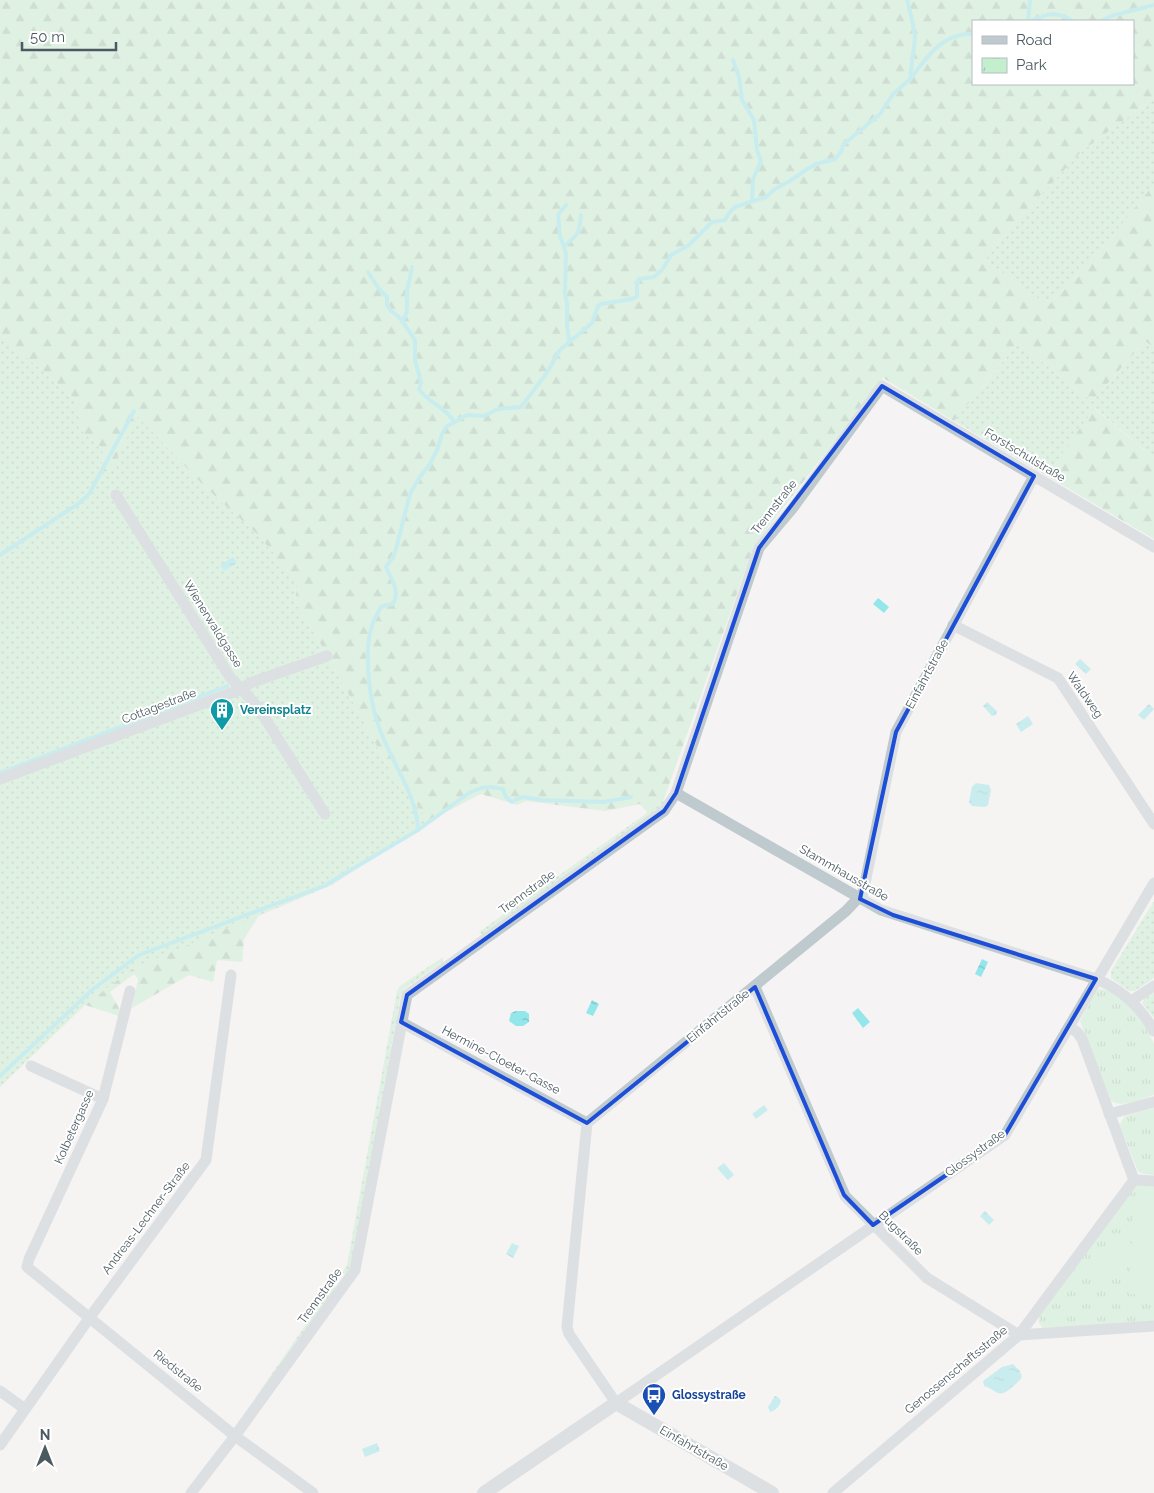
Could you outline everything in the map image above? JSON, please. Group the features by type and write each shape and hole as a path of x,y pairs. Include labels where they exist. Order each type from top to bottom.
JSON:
{"street":[{"name":"Forstschulstraße","path":"882,386 1154,547"},
{"name":"Trennstraße","path":"191,1493 235,1436 355,1270 407,995 664,811 676,793 759,548 792,509 882,386"},
{"name":"Einfahrtstraße","path":"772,1493 616,1403 569,1334 567,1327 587,1123 846,911 859,898 865,887 896,732 1034,476"},
{"name":"Wienerwaldgasse","path":"116,495 230,677 258,707 324,814"},
{"name":"Waldweg","path":"953,625 1058,678 1154,824"},
{"name":"Cottagestraße","path":"0,779 242,689 250,683 327,656"},
{"name":"Stammhausstraße","path":"676,793 893,916 1096,979 1114,988 1131,1001 1154,1031"},
{"name":"Glossystraße","path":"484,1493 1005,1135 1154,883"},
{"name":"Andreas-Lechner-Straße","path":"0,1445 90,1317 206,1160 230,975"},
{"path":"1131,1001 1154,986"},
{"name":"Bugstraße","path":"754,987 844,1195 927,1278 1019,1335"},
{"name":"Kolbetergasse","path":"27,1267 103,1099 130,991"},
{"name":"Hermine-Cloeter-Gasse","path":"401,1022 587,1123"},
{"path":"1069,1027 1077,1032 1082,1039 1134,1180 1154,1181"},
{"path":"31,1066 103,1099"},
{"path":"1109,1114 1154,1102"},
{"name":"Genossenschaftsstraße","path":"833,1493 1019,1335 1134,1180"},
{"name":"Riedstraße","path":"27,1267 235,1436 313,1493"},
{"path":"1019,1335 1154,1326"},
{"path":"0,1391 25,1409"}],"highlighted area":[{"path":"882,386 1034,476 896,732 860,899 893,915 1096,979 1005,1135 873,1225 844,1195 755,987 587,1123 401,1022 407,995 664,811 676,793 759,548"}],"green space":[{"path":"0,0 1154,0 1154,98 1082,151 1014,223 985,260 1048,306 1107,243 1154,184 1154,347 1145,341 1092,401 1018,343 954,421 883,378 754,546 664,799 646,811 640,804 605,811 526,801 517,805 481,794 429,821 390,770 326,653 295,601 298,581 256,533 205,487 138,417 109,473 102,471 103,449 83,432 75,399 0,334"},
{"path":"1154,98 1154,185 1107,243 1048,306 985,260 1014,223 1082,151"},
{"path":"0,334 75,399 83,432 103,449 102,471 109,472 138,416 205,487 256,533 298,581 295,601 326,653 390,770 429,821 332,885 132,969 85,1005 0,1087"},
{"path":"1146,340 1154,347 1154,458 1095,408 1047,476 954,421 1018,343 1092,401"},
{"path":"1094,408 1154,458 1154,539 1047,476"},
{"path":"664,799 662,807 482,935 479,932 647,813 646,811"},
{"path":"1154,901 1154,978 1135,991 1129,991 1111,978 1111,971"},
{"path":"260,914 244,939 242,962 217,960 213,982 189,975 132,1008 138,979 134,974 110,992 120,1010 119,1016 85,1005 132,969"},
{"path":"443,957 443,962 404,989 401,994 351,1266 346,1274 342,1273 347,1265 397,991 400,986"},
{"path":"1099,989 1107,990 1124,1001 1139,1018 1150,1036 1154,1044 1154,1095 1125,1104 1119,1104 1109,1099 1080,1021 1095,992"},
{"path":"1154,993 1154,1018 1143,1004 1144,999"},
{"path":"1154,1108 1154,1175 1143,1174 1138,1171 1120,1126 1125,1116"},
{"path":"1139,1185 1154,1186 1154,1323 1043,1328 1039,1323 1039,1317 1135,1187"},
{"path":"1134,1201 1154,1202 1154,1295 1130,1294 1131,1256 1108,1285 1088,1269 1117,1232 1132,1244"},
{"path":"334,1284 336,1288 257,1398 255,1398"}],"water":[{"path":"233,557 237,563 224,571 220,565"},
{"path":"878,598 889,607 884,613 873,604"},
{"path":"1080,659 1091,669 1086,674 1075,664"},
{"path":"987,702 997,711 996,715 992,716 983,706"},
{"path":"1149,704 1154,709 1144,720 1138,715"},
{"path":"1028,716 1033,724 1021,732 1016,724"},
{"path":"976,783 989,785 991,790 988,805 985,807 972,806 969,802 972,787"},
{"path":"982,959 988,962 981,977 975,974"},
{"path":"592,1000 599,1004 593,1016 586,1013"},
{"path":"858,1008 870,1022 863,1028 852,1013"},
{"path":"525,1011 529,1014 529,1022 523,1026 516,1026 509,1021 511,1013"},
{"path":"764,1105 768,1110 756,1119 752,1114"},
{"path":"724,1163 734,1175 728,1180 717,1168"},
{"path":"985,1211 994,1220 989,1225 980,1216"},
{"path":"512,1243 519,1246 513,1258 506,1254"},
{"path":"1013,1364 1020,1371 1022,1377 1010,1389 1000,1394 984,1386 983,1381 1002,1367"},
{"path":"775,1396 781,1401 770,1412 768,1407"},
{"path":"377,1443 380,1451 365,1457 362,1449"}],"waterway":[{"path":"418,830 417,818 406,784 385,742 374,712 368,671 368,646 372,625 378,612 382,606 393,604 395,599 396,590 386,567 396,549 410,494 430,464 446,427 467,415 484,416 498,409 521,407 546,374 560,350 592,323 598,306 632,299 637,296 637,283 639,279 654,277 662,270 671,255 689,245 712,222 725,220 735,207 766,197 775,189 816,164 835,159 841,152 844,144 880,114 893,94 910,79 915,38 907,0"},
{"path":"1028,20 1030,0"},
{"path":"1103,20 1111,16 1154,5"},
{"path":"1033,20 1052,14 1057,14 1071,20"},
{"path":"911,78 937,47 953,37 962,34 972,34"},
{"path":"733,60 739,77 742,100 754,120 757,150 761,161 753,179 752,201"},
{"path":"566,205 558,215 560,236 566,253 565,294 569,341"},
{"path":"564,246 577,233 581,215"},
{"path":"402,321 407,311 407,292 412,267"},
{"path":"368,272 379,289 387,297 387,305 390,310 400,318 415,340 415,360 421,382 419,389 427,398 446,412 454,422"},
{"path":"0,555 78,504 89,494 134,411"},
{"path":"0,773 227,686"},
{"path":"0,1076 93,989 139,955 324,886 418,830 469,793 481,788 503,789 506,797 512,802 524,797 542,800 604,802 631,797"}],"place":[{"name":"Vereinsplatz","path":"222,731"},
{"name":"Glossystraße","path":"654,1416"}]}
